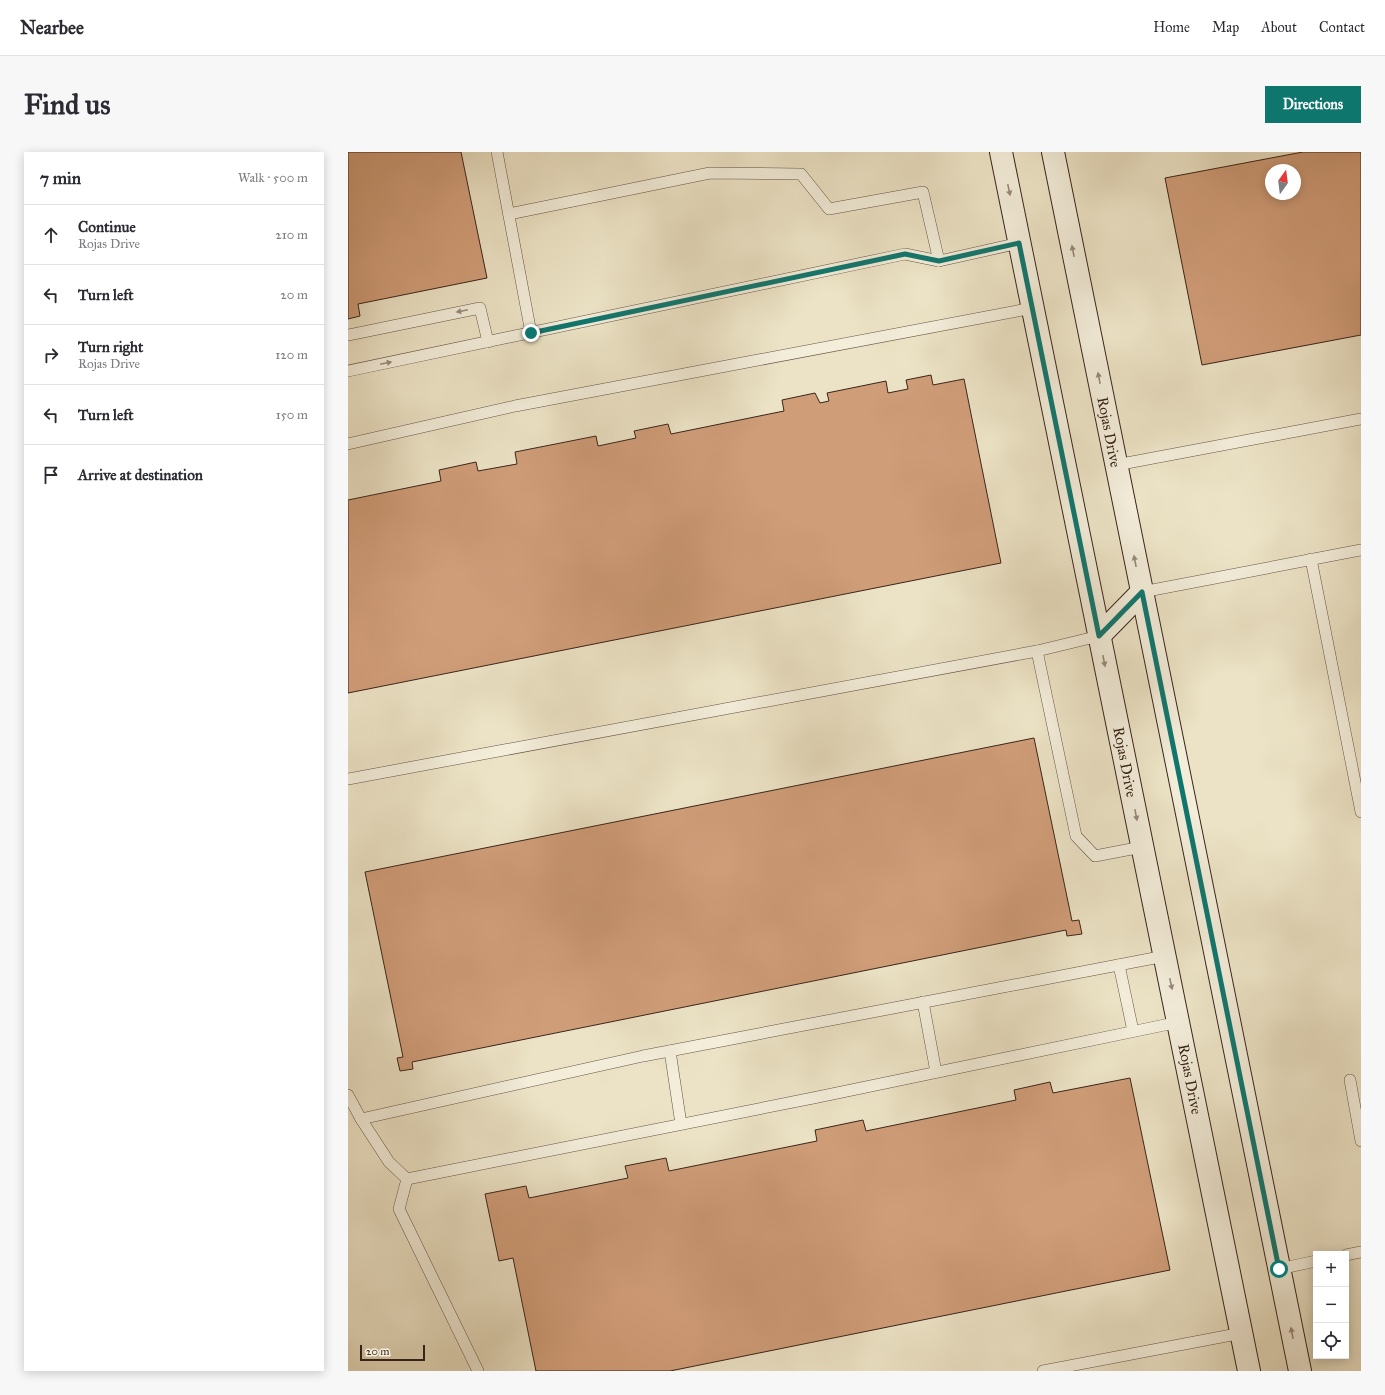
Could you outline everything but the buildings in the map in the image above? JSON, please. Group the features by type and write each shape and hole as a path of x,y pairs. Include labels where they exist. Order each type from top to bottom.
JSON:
{"main road":[{"name":"Rojas Drive","path":"1001,152 1249,1371"},
{"name":"Rojas Drive","path":"1053,152 1300,1371"},
{"path":"1099,636 1142,592"}],"lane":[{"path":"497,152 531,333"},
{"path":"509,214 710,173 802,174 828,209 923,192 939,261"},
{"path":"348,371 905,254 939,261 1019,243"},
{"path":"348,335 480,308 488,342"},
{"path":"348,444 515,406 1032,308"},
{"path":"1116,465 1361,419"},
{"path":"1142,592 1361,550"},
{"path":"1311,559 1361,812"},
{"path":"348,779 1037,651 1099,636"},
{"path":"1037,651 1076,836 1095,856 1142,847"},
{"path":"361,1118 670,1051 1165,956"},
{"path":"1119,965 1133,1031"},
{"path":"923,1002 936,1072"},
{"path":"407,1179 1179,1022"},
{"path":"670,1051 681,1124"},
{"path":"1350,1080 1361,1141"},
{"path":"348,1095 389,1162 407,1179"},
{"path":"407,1179 399,1209 478,1371"},
{"path":"1349,1254 1361,1252"},
{"path":"1279,1269 1313,1262"},
{"path":"1043,1371 1242,1332"}],"route":[{"path":"531,333 905,254 939,261 1019,243 1099,636 1142,592 1279,1269"}]}
